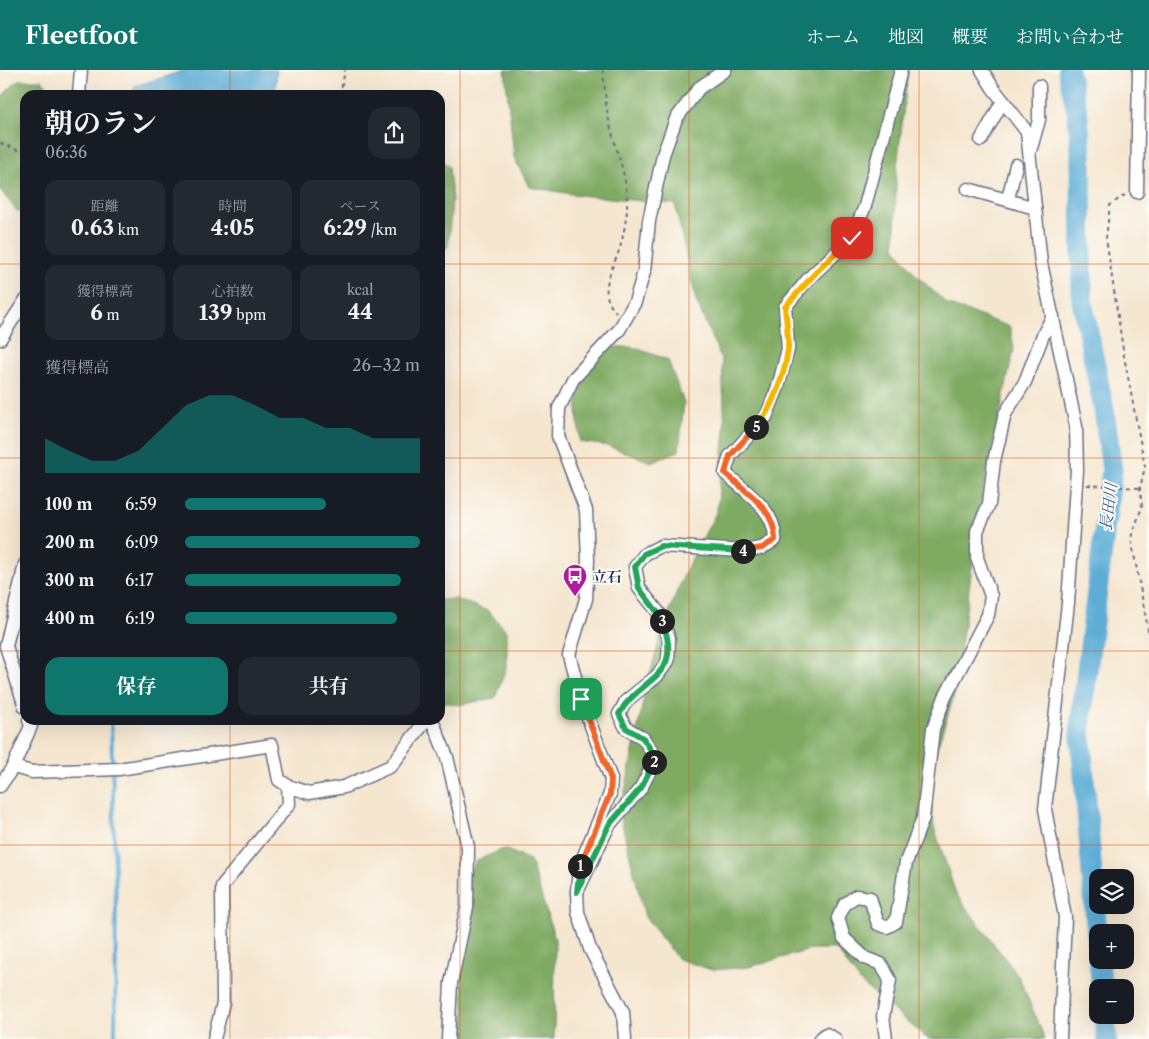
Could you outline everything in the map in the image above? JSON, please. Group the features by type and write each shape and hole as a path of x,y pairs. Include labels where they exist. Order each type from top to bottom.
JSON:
{"street":[{"path":"79,90 81,70"},
{"path":"625,1039 623,1012 590,948 578,912 577,892 580,867 610,794 611,779 581,699 569,655 586,599 588,560 586,510 558,436 559,408 573,379 619,330 635,302 644,272 649,221 663,155 676,120 699,88 725,70"},
{"path":"577,892 609,825 641,788 656,758 643,738 626,728 619,714 626,701 657,676 668,661 668,638 658,613 639,588 635,567 644,554 661,546 744,551 762,548 775,540 775,528 766,510 725,473 730,456 766,417 778,387 788,349 785,307 809,278 852,238 866,206 901,70"},
{"path":"982,70 1002,101 1027,132 1040,263 1076,426 1077,470 1068,603 1045,809 1065,918 1060,1039"},
{"path":"1137,192 1139,70"},
{"path":"1029,155 1039,120 1039,86"},
{"path":"980,140 1002,101"},
{"path":"1008,200 1016,166"},
{"path":"968,189 1035,208"},
{"path":"0,339 20,310"},
{"path":"886,1039 884,1016 890,980 881,964 865,958 844,938 838,918 845,904 856,896 870,898 878,924 888,927 896,922 906,862 923,818 933,728 945,696 988,615 991,596 977,558 977,531 989,504 994,461 1004,414 1024,382 1042,335 1053,316"},
{"path":"20,586 6,646 20,691"},
{"path":"0,786 13,767 31,725"},
{"path":"13,767 32,772 119,769 272,745 279,780 288,786 309,793 344,787 391,766 422,725"},
{"path":"434,725 447,757 468,847 467,907 451,983 448,1039"},
{"path":"214,1039 223,1003 222,886 290,804 288,786"},
{"path":"820,1039 826,1034 835,1039"}],"path":[{"path":"341,90 345,70"},
{"path":"604,70 609,119 626,175 627,211 620,248 609,274 606,294 610,306 624,320"},
{"path":"0,143 20,151"},
{"path":"1137,192 1121,196 1110,205 1106,238 1124,356 1145,467 1140,488 1142,507 1131,538 1149,635"},
{"path":"1086,485 1140,488"}],"green space":[{"path":"505,70 908,70 896,176 895,247 914,273 947,304 1010,327 1014,349 982,495 954,696 927,778 934,827 956,894 1019,977 1045,1039 928,1039 861,983 836,949 813,949 749,967 712,970 678,959 645,917 620,816 644,697 663,626 686,570 717,511 725,432 722,361 696,301 675,204 578,195 529,187 514,157"},
{"path":"18,80 42,80 50,90 20,90 20,211 17,211 0,190 0,98"},
{"path":"445,163 449,167 452,199 448,247 445,249"},
{"path":"601,347 633,347 668,360 684,403 679,451 651,462 608,446 580,442 577,410 581,371"},
{"path":"456,599 488,611 507,631 507,666 495,698 459,705 445,702 445,600"},
{"path":"504,849 530,860 555,939 554,1039 462,1039 465,1024 461,957 462,882 477,860"}],"water":[{"path":"186,70 277,70 275,90 134,90 135,86"}],"waterway":[{"name":"長田川","path":"1068,70 1078,116 1081,154 1082,301 1104,410 1112,470 1080,728 1096,924"},
{"path":"111,725 116,909 115,1039"},
{"name":"長田川","path":"1100,969 1101,979"},
{"name":"長田川","path":"1105,1024 1107,1039"}],"place":[{"name":"立石","path":"575,597"}],"route":[{"path":"581,699 611,779 610,794 580,867 577,892 609,825 641,788 656,758 643,738 626,728 619,714 626,701 657,676 668,661 668,638 658,613 639,588 635,567 644,554 661,546 744,551 762,548 775,540 775,528 766,510 725,473 730,456 766,417 778,387 788,349 785,307 809,278 852,238"}]}
